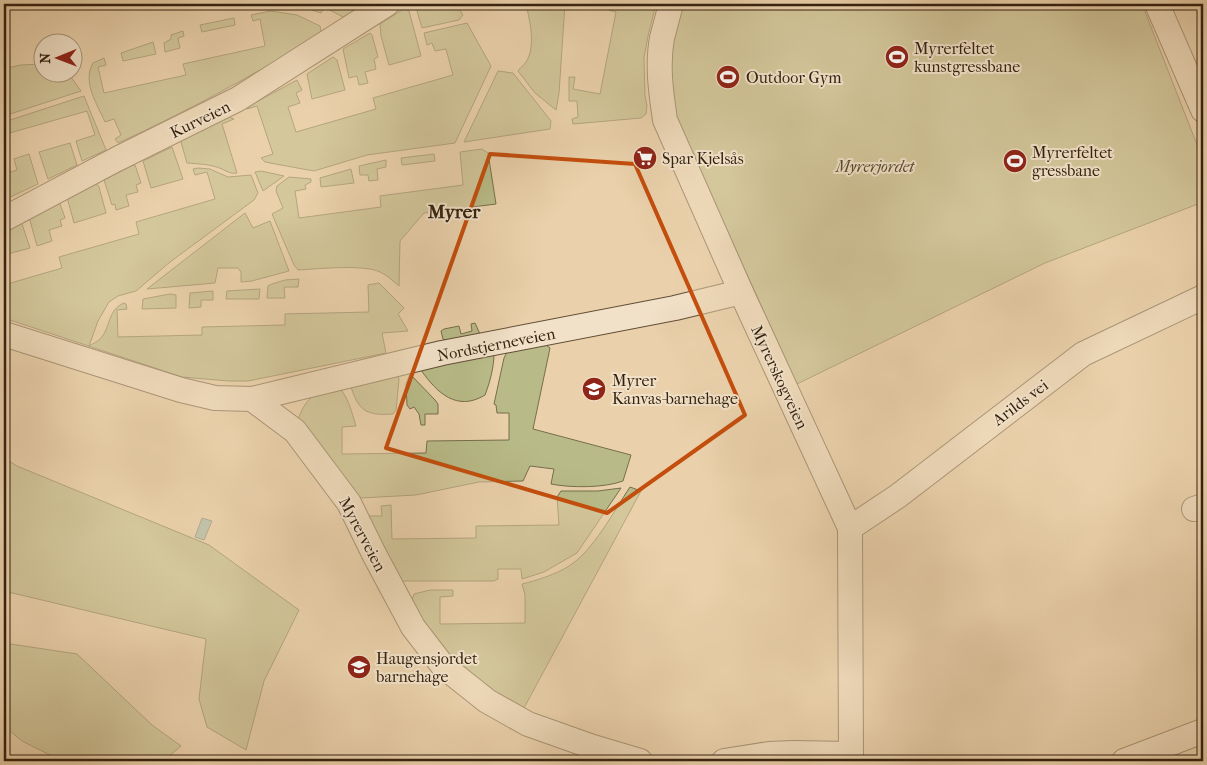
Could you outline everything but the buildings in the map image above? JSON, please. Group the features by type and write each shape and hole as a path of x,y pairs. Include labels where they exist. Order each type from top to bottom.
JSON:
{"street":[{"name":"Kurveien","path":"4,219 117,159 238,100 387,4"},
{"name":"Myrerskogveien","path":"671,4 662,39 660,68 665,120 741,292 850,528 851,758"},
{"path":"1157,4 1203,110"},
{"name":"Nordstjerneveien","path":"252,399 442,354 674,308 741,292"},
{"name":"Arilds vei","path":"850,528 898,496 1083,354 1203,297"},
{"path":"4,334 181,390 214,398 252,399"},
{"name":"Myrerveien","path":"252,399 295,431 349,503 413,627 443,666 487,701 528,724 640,761"},
{"path":"1124,761 1203,731"},
{"path":"724,761 768,754 794,753 851,758"}],"highlighted area":[{"path":"490,154 635,164 745,415 607,513 386,448"}],"green space":[{"path":"293,4 365,4 343,17 324,7 321,13"},
{"path":"415,4 456,4 463,15 459,20 422,28"},
{"path":"526,4 565,4 559,93 556,110 535,93 518,71 526,62 531,49 531,34"},
{"path":"606,4 656,4 644,58 646,114 641,118 573,124 572,119 578,117 577,101 569,101 569,77 575,77 573,89 600,94 616,12 605,9"},
{"name":"Myrerjordet","path":"681,4 1142,4 1203,160 1203,202 1045,263 797,384 675,116 670,61 675,27"},
{"path":"405,8 409,11 421,56 389,65 381,36 380,24"},
{"path":"271,11 297,15 320,26 321,31 319,35 245,78 118,143 115,139 121,135 114,119 105,122 92,93 89,78 93,63 104,58 106,65 98,67 104,93 186,75 183,64 265,46 260,19 253,21 251,15"},
{"path":"234,18 235,25 202,32 200,25"},
{"path":"467,23 491,66 455,143 367,155 314,171 265,162 261,158 273,154 257,106 247,109 249,106 297,80 302,90 296,93 300,103 288,107 296,132 376,109 373,98 453,75 446,49 435,51 432,43 427,45 424,33"},
{"path":"183,31 184,36 178,38 180,48 165,52 164,43 171,39 171,35"},
{"path":"370,33 378,57 374,59 376,69 365,72 368,83 359,85 357,76 349,78 343,49"},
{"path":"153,42 156,54 123,61 121,53"},
{"path":"333,57 337,60 345,90 312,99 307,74"},
{"path":"32,64 32,82 74,82 81,91 4,116 4,69"},
{"path":"498,71 513,73 551,121 550,129 464,142"},
{"path":"84,96 106,150 82,161 76,141 95,135 87,111 6,134 9,146 4,147 4,122"},
{"path":"228,117 234,119 222,124 237,173 209,165 187,163 181,142"},
{"path":"70,143 77,165 48,179 39,152"},
{"path":"172,147 183,179 151,188 143,161"},
{"path":"482,149 488,153 496,204 424,213 400,241 399,286 380,272 363,268 298,270 294,265 272,214 283,208 276,191 277,186 289,177 311,179 311,182 305,185 306,189 295,191 299,218 381,207 380,196 463,185 460,152"},
{"path":"29,154 38,184 6,199 4,174 17,170 14,159"},
{"path":"434,154 435,161 402,165 401,158"},
{"path":"386,160 386,167 377,169 378,180 369,181 368,175 360,175 359,166"},
{"path":"135,165 141,183 136,185 138,192 126,195 129,206 116,210 115,204 112,205 104,180"},
{"path":"193,169 210,169 228,177 251,175 258,193 254,200 170,262 136,291 118,296 109,302 98,321 89,346 100,339 115,310 124,303 127,309 117,310 118,337 202,335 202,327 285,325 285,314 369,312 368,285 379,283 404,308 398,314 408,331 382,333 386,353 248,381 229,381 182,377 4,318 4,285 62,268 59,257 139,234 136,222 215,199 207,172 195,175"},
{"path":"351,169 354,183 321,187 320,178"},
{"path":"261,171 284,176 263,191 255,172"},
{"path":"96,183 99,187 106,213 74,223 67,197"},
{"path":"59,201 65,218 60,220 62,226 49,230 52,241 37,246 29,217"},
{"path":"245,213 253,228 270,221 289,271 241,282 241,272 238,268 218,268 215,283 147,289"},
{"path":"21,221 30,248 4,255 4,229"},
{"path":"299,279 298,287 284,287 285,298 267,298 268,286 285,280"},
{"path":"260,289 259,299 226,299 227,291"},
{"path":"213,291 213,300 201,300 201,307 189,308 190,293"},
{"path":"170,294 176,295 176,308 142,309 143,299"},
{"path":"475,323 480,334 447,341 443,339 441,331 444,329 459,326 461,334 472,331 471,324"},
{"path":"545,344 550,348 533,429 631,455 623,481 597,486 578,487 551,484 554,469 530,466 523,481 479,482 416,495 361,498 353,495 298,420 304,407 312,397 324,390 338,386 347,400 356,426 342,427 342,454 426,453 427,441 509,440 509,413 497,413 496,405 494,404 504,358 508,350"},
{"path":"494,353 489,385 485,395 475,400 465,402 449,398 434,386 421,370 421,367"},
{"path":"397,373 399,379 396,410 393,414 376,414 364,410 356,400 350,384"},
{"path":"410,374 438,404 438,414 425,414 425,425 421,425 419,414 414,407 410,409 407,405 406,384"},
{"path":"4,458 17,466 209,545 299,610 264,681 246,750 207,727 199,699 206,639 4,591"},
{"path":"630,487 641,491 524,708 518,708 453,664 411,603 414,594 430,590 453,590 453,596 440,597 440,624 525,623 525,595 522,584 558,572 578,559 595,541"},
{"path":"621,488 577,553 544,572 522,579 521,569 498,569 498,579 494,581 399,581 365,518 382,516 381,506 391,505 392,539 476,538 476,526 559,525 557,497 561,491 598,491"},
{"path":"4,643 77,654 152,725 181,746 163,761 102,761 58,759 22,741 4,726"}],"shaded area":[{"path":"202,518 212,521 204,540 195,537"}],"place":[{"name":"Myrerfeltet kunstgressbane","path":"897,57"},
{"name":"Outdoor Gym","path":"728,77"},
{"name":"Spar Kjelsås","path":"645,158"},
{"name":"Myrerfeltet gressbane","path":"1015,161"},
{"name":"Myrer Kanvas-barnehage","path":"594,389"},
{"name":"Haugensjordet barnehage","path":"359,667"}],"district":[{"name":"Myrer","path":"454,211"}]}
